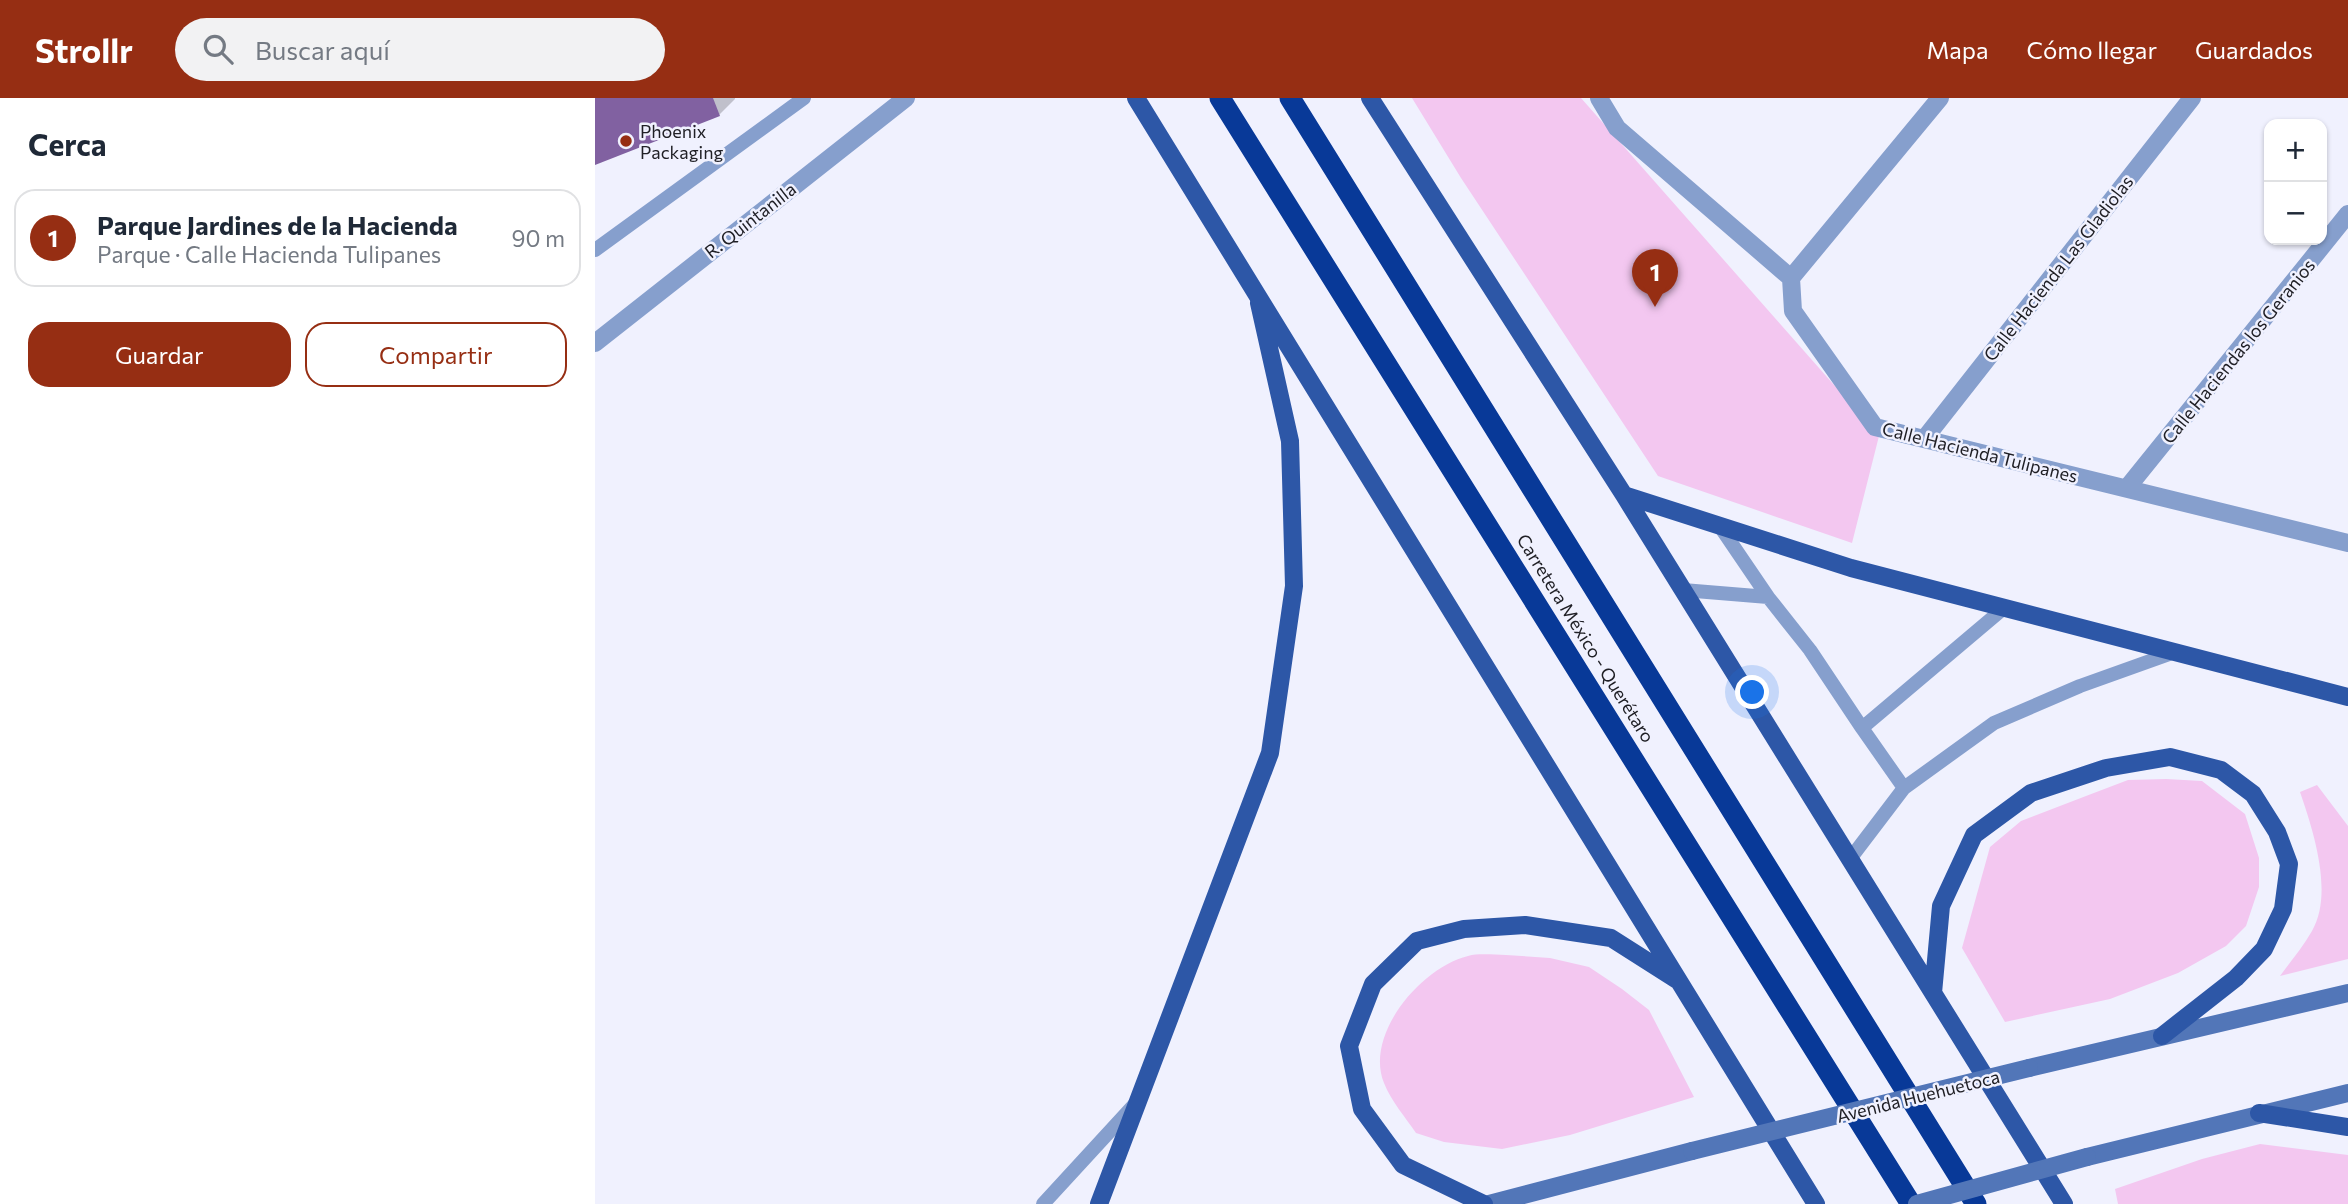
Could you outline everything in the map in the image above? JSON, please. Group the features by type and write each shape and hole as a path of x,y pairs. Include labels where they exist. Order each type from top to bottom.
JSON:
{"highway":[{"name":"Carretera México - Querétaro","path":"1220,98 1914,1204"},
{"name":"Carretera México - Querétaro","path":"1290,98 1976,1204"}],"main road":[{"path":"1136,98 1817,1204"},
{"path":"1370,98 1624,495 2064,1204"},
{"path":"1099,1204 1270,753 1294,586 1290,440 1256,290"},
{"path":"1624,495 1851,568 2348,697"},
{"path":"1933,993 1941,906 1974,835 2031,793 2106,768 2170,757 2221,770 2253,794 2277,832 2289,864 2283,909 2264,949 2237,978 2162,1036"},
{"path":"1484,1204 1403,1166 1362,1109 1349,1046 1373,984 1417,941 1464,929 1525,925 1611,938 1682,983"},
{"name":"Avenida Huehuetoca","path":"1489,1204 2029,1068 2348,993"},
{"path":"1914,1204 2259,1113 2348,1093"},
{"path":"2259,1113 2348,1127"}],"street":[{"name":"R. Quintanilla","path":"595,343 906,98"},
{"path":"1599,98 1618,128 1791,278 1940,98"},
{"name":"Calle Hacienda Las Gladiolas","path":"1924,438 2192,98"},
{"name":"Calle Haciendas los Geranios","path":"2127,488 2348,214"},
{"name":"Calle Hacienda Tulipanes","path":"1791,278 1793,311 1875,427 2348,543"}],"lane":[{"path":"595,250 804,98"},
{"path":"1719,525 1904,788"},
{"path":"1683,590 1768,597"},
{"path":"1862,729 2004,608"},
{"path":"1850,859 1904,788 1994,723 2080,686 2175,652"},
{"path":"1043,1204 1135,1104"}],"shaded area":[{"path":"1412,98 1581,98 1879,436 1852,543 1658,476 1461,178"},
{"path":"2128,780 2202,781 2245,814 2259,858 2259,887 2246,926 2226,946 2178,973 2110,999 2005,1022 1962,948 1990,847 2021,821"},
{"path":"2317,785 2348,826 2348,959 2280,976 2312,931 2318,916 2321,899 2319,862 2300,792"},
{"path":"1472,955 1550,958 1589,967 1622,989 1649,1010 1694,1097 1570,1135 1502,1149 1444,1142 1416,1133 1384,1083 1380,1064 1382,1044 1390,1024 1401,1005 1416,988 1450,963"},
{"path":"2260,1144 2348,1155 2348,1204 2118,1204 2115,1189 2202,1159"}],"building":[{"name":"Phoenix Packaging","path":"595,98 713,98 720,116 595,165"}],"place":[{"name":"Phoenix Packaging","path":"626,141"},
{"name":"Parque Jardines de la Hacienda","path":"1655,307"}]}
